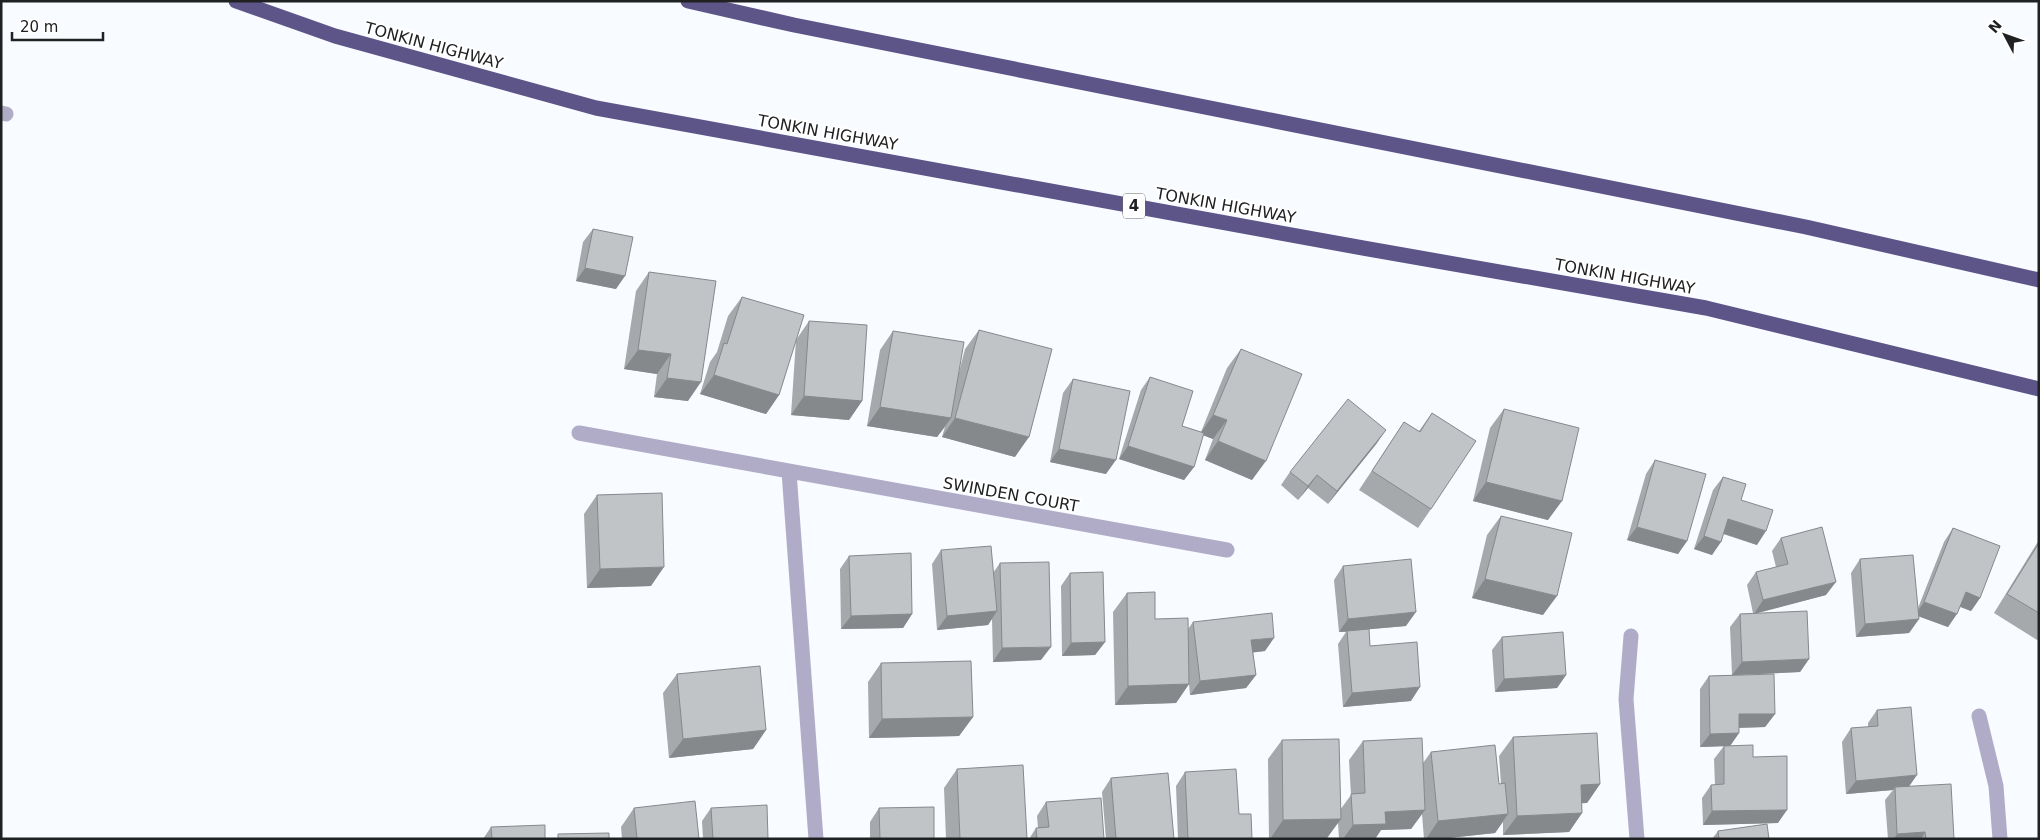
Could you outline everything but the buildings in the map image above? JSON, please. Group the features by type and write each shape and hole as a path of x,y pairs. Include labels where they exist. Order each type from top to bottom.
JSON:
{"highway":[{"name":"TONKIN HIGHWAY","path":"236,1 336,36 596,108 1363,248 1706,308 2039,389"},
{"path":"688,1 794,25 1796,225 2039,280"}],"street":[{"name":"SWINDEN COURT","path":"579,433 1228,550"},
{"path":"789,472 816,839"},
{"path":"1631,636 1626,699 1637,839"},
{"path":"1978,716 1996,786 2000,839"}]}
